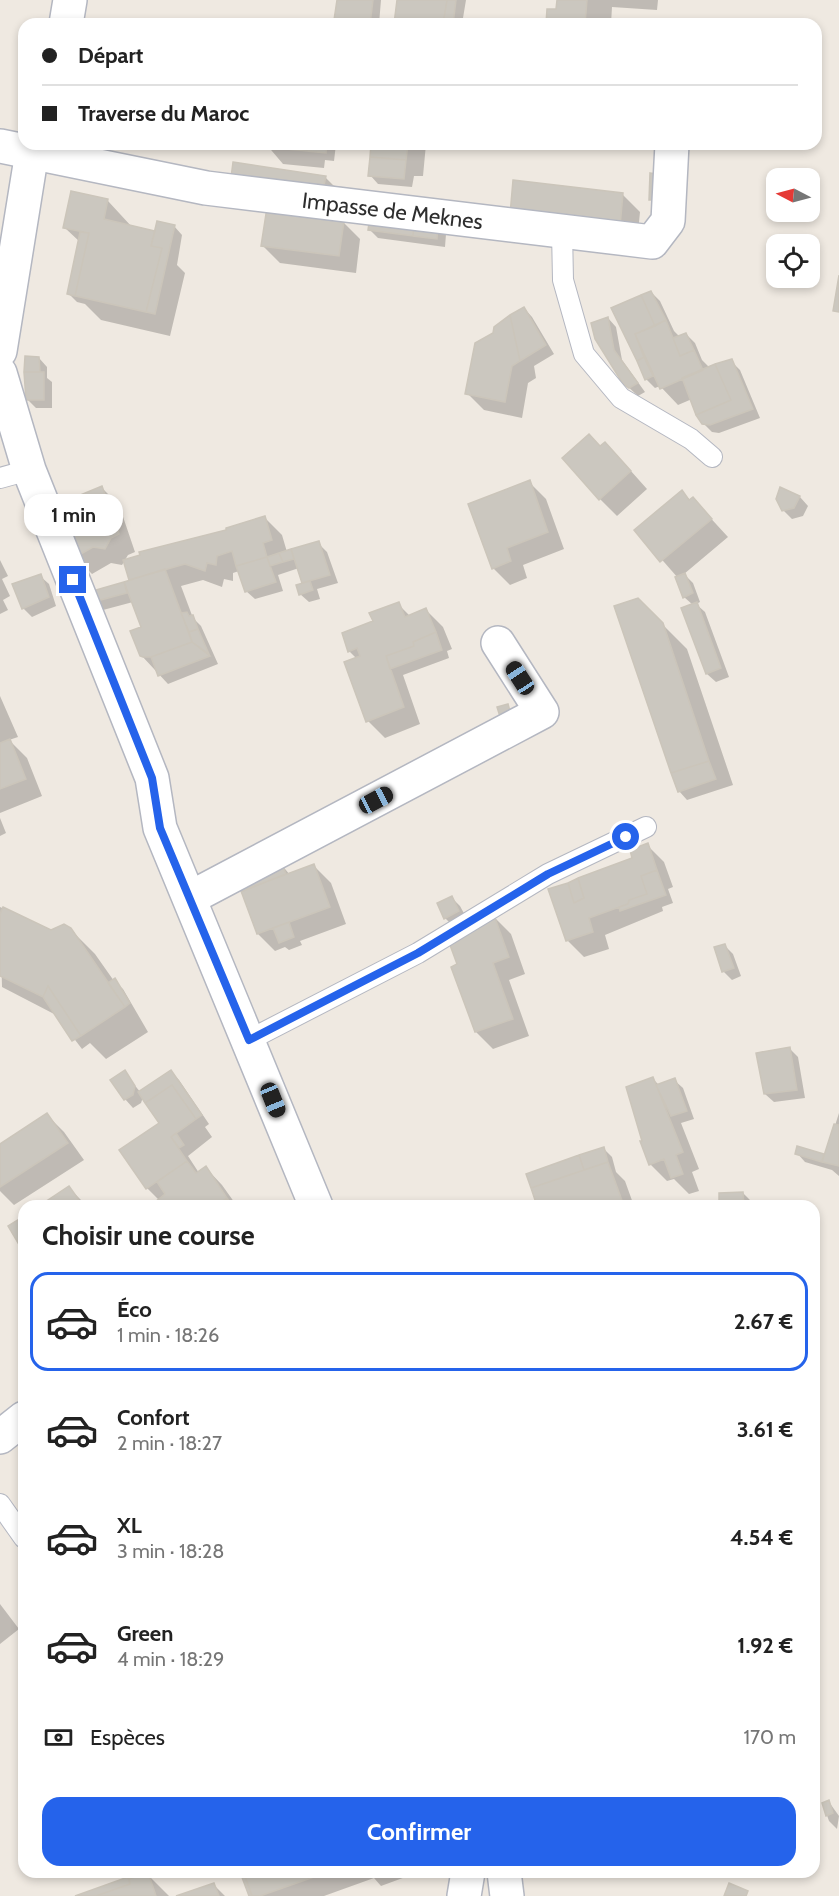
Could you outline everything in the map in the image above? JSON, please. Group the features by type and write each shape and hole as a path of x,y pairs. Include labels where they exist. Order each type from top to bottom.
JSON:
{"street":[{"path":"67,18 70,0"},
{"name":"Impasse de Meknes","path":"0,146 18,147"},
{"path":"0,351 5,290 34,150"},
{"name":"Impasse de Meknes","path":"43,150 206,188 652,242 668,221 672,150"},
{"path":"0,373 14,474 152,778 160,828 249,1040 309,1200"},
{"path":"189,898 542,712 498,643"},
{"path":"0,1437 18,1423"},
{"path":"464,1896 467,1878"},
{"path":"505,1878 507,1896"}],"lane":[{"path":"562,231 562,280 584,354 621,398 691,439 712,457"},
{"path":"249,1040 418,953 548,874 646,827"},
{"path":"0,1504 18,1530"}],"building":[{"path":"337,0 373,0 371,18 334,18"},
{"path":"397,0 447,0 444,18 395,18"},
{"path":"447,0 456,0 454,18 444,18"},
{"path":"557,0 587,0 586,18 546,18 547,9 556,9"},
{"path":"307,150 326,150 326,153"},
{"path":"371,150 407,150 406,160 370,157"},
{"path":"370,157 406,160 404,179 368,176"},
{"path":"233,162 326,176 324,185 351,189 231,178"},
{"path":"650,173 656,174 655,200 649,200"},
{"path":"513,180 623,193 620,227 510,215"},
{"path":"71,191 108,199 104,219 155,231 151,246 162,248 146,312 75,296 89,233 63,228"},
{"path":"268,201 344,221 339,256 261,246"},
{"path":"370,216 414,222 413,236 368,230"},
{"path":"157,221 175,225 155,314 146,312 162,248 151,246"},
{"path":"414,222 438,224 437,239 413,236"},
{"path":"80,232 89,233 75,296 67,294"},
{"path":"839,275 839,312 833,311"},
{"path":"651,291 666,320 655,326 641,295"},
{"path":"641,295 655,326 635,334 644,357 637,361 611,308"},
{"path":"524,307 546,345 520,361 510,315"},
{"path":"510,315 520,361 512,366 505,402 465,394 475,343 493,333 494,327"},
{"path":"608,317 614,350 638,383 629,388 623,384 595,339 591,323"},
{"path":"666,320 680,356 694,350 703,370 660,389 635,334"},
{"path":"686,333 694,350 680,356 673,338"},
{"path":"25,356 39,357 40,372 24,372"},
{"path":"644,357 653,376 645,380 637,361"},
{"path":"732,359 753,409 710,425 702,424 696,415 731,400 715,364"},
{"path":"715,364 731,400 696,415 682,378"},
{"path":"24,372 44,372 44,400 26,400"},
{"path":"589,434 600,446 605,442 631,471 599,500 562,458"},
{"path":"530,480 548,532 507,548 511,561 492,569 468,504"},
{"path":"102,486 119,534 111,538 105,549 93,547 74,558 54,506"},
{"path":"780,487 800,496 794,508 782,511 776,499"},
{"path":"682,490 689,500 693,497 712,519 660,562 634,530"},
{"path":"265,516 272,540 263,543 267,557 236,566 232,551 217,556 216,565 207,563 205,571 185,564 129,580 123,560 140,555 139,552 226,530 226,528"},
{"path":"319,541 330,575 302,583 291,549"},
{"path":"291,549 294,559 283,562 279,553"},
{"path":"279,553 283,562 270,566 267,557"},
{"path":"267,557 276,582 245,592 236,566"},
{"path":"165,569 192,642 151,657 143,657 140,656 130,631 141,627 124,582"},
{"path":"685,573 693,593 683,598 675,577"},
{"path":"41,574 49,597 22,609 12,584"},
{"path":"310,581 313,590 299,595 296,585"},
{"path":"124,582 127,593 93,602 89,592"},
{"path":"638,598 663,623 709,761 671,773 614,606"},
{"path":"399,602 405,617 426,608 436,632 413,642 414,646 386,656 404,707 366,722 344,662 360,656 357,648 348,652 342,633 373,621 369,613"},
{"path":"697,602 721,668 706,674 681,608"},
{"path":"187,612 189,616 193,615 198,629 189,632 181,613"},
{"path":"198,629 209,654 192,642 189,632"},
{"path":"436,632 442,650 390,669 386,656 414,646 413,642"},
{"path":"192,642 210,656 158,676 151,657"},
{"path":"508,704 512,719 502,723 497,707"},
{"path":"10,739 26,779 0,789 0,743"},
{"path":"709,761 716,779 678,792 671,773"},
{"path":"648,843 657,870 641,876 647,894 629,900 628,904 589,918 593,932 566,941 548,889 568,883 574,903 584,898 578,878 632,858 630,850"},
{"path":"281,862 286,874 243,891 238,878"},
{"path":"314,864 330,907 257,934 241,891"},
{"path":"657,870 666,895 620,911 619,907 628,904 629,900 647,894 641,876"},
{"path":"578,878 584,898 574,903 568,883"},
{"path":"452,896 459,911 444,919 437,903"},
{"path":"3,907 51,930 64,924 71,928 125,1007 81,1036 48,986 43,997 0,976 0,914"},
{"path":"494,915 509,957 493,963 513,1019 475,1032 451,967 457,964 450,945"},
{"path":"289,922 294,937 279,943 273,928"},
{"path":"725,944 734,968 722,972 714,947"},
{"path":"115,978 130,1003 125,1007 108,983"},
{"path":"48,986 81,1036 72,1041 43,997"},
{"path":"790,1047 797,1090 764,1094 756,1053"},
{"path":"125,1070 135,1086 133,1095 124,1100 110,1080"},
{"path":"171,1070 202,1115 196,1119 172,1085 145,1103 138,1092"},
{"path":"653,1077 683,1152 676,1155 683,1174 671,1178 664,1159 649,1165 640,1141 642,1141 626,1087"},
{"path":"675,1078 687,1111 671,1116 656,1085"},
{"path":"172,1085 196,1119 171,1137 187,1161 146,1189 119,1150 159,1123 145,1103"},
{"path":"47,1113 68,1143 0,1187 0,1144"},
{"path":"834,1124 839,1125 839,1166 822,1162"},
{"path":"176,1133 184,1145 179,1148 171,1137"},
{"path":"797,1146 824,1154 822,1162 795,1154"},
{"path":"604,1147 608,1162 584,1170 579,1155"},
{"path":"579,1155 584,1170 531,1188 526,1174"},
{"path":"187,1161 196,1173 206,1166 227,1198 224,1200 158,1200 165,1194 157,1182"},
{"path":"608,1162 622,1200 535,1200 531,1188"},
{"path":"69,1186 79,1200 48,1200"},
{"path":"743,1192 744,1200 719,1200 719,1193"},
{"path":"18,1220 18,1243 8,1226"},
{"path":"829,1800 833,1813 826,1816 822,1803"},
{"path":"125,1878 128,1878 130,1884 96,1896 75,1896"},
{"path":"150,1878 156,1896 96,1896 130,1884 129,1879"},
{"path":"242,1878 245,1878 252,1896 249,1896"},
{"path":"246,1878 311,1878 260,1896 252,1896"},
{"path":"214,1883 219,1896 176,1896"},
{"path":"729,1883 748,1891 746,1896 724,1896"}],"route":[{"path":"73,580 152,778 160,828 249,1040 418,953 548,874 626,837"}]}
